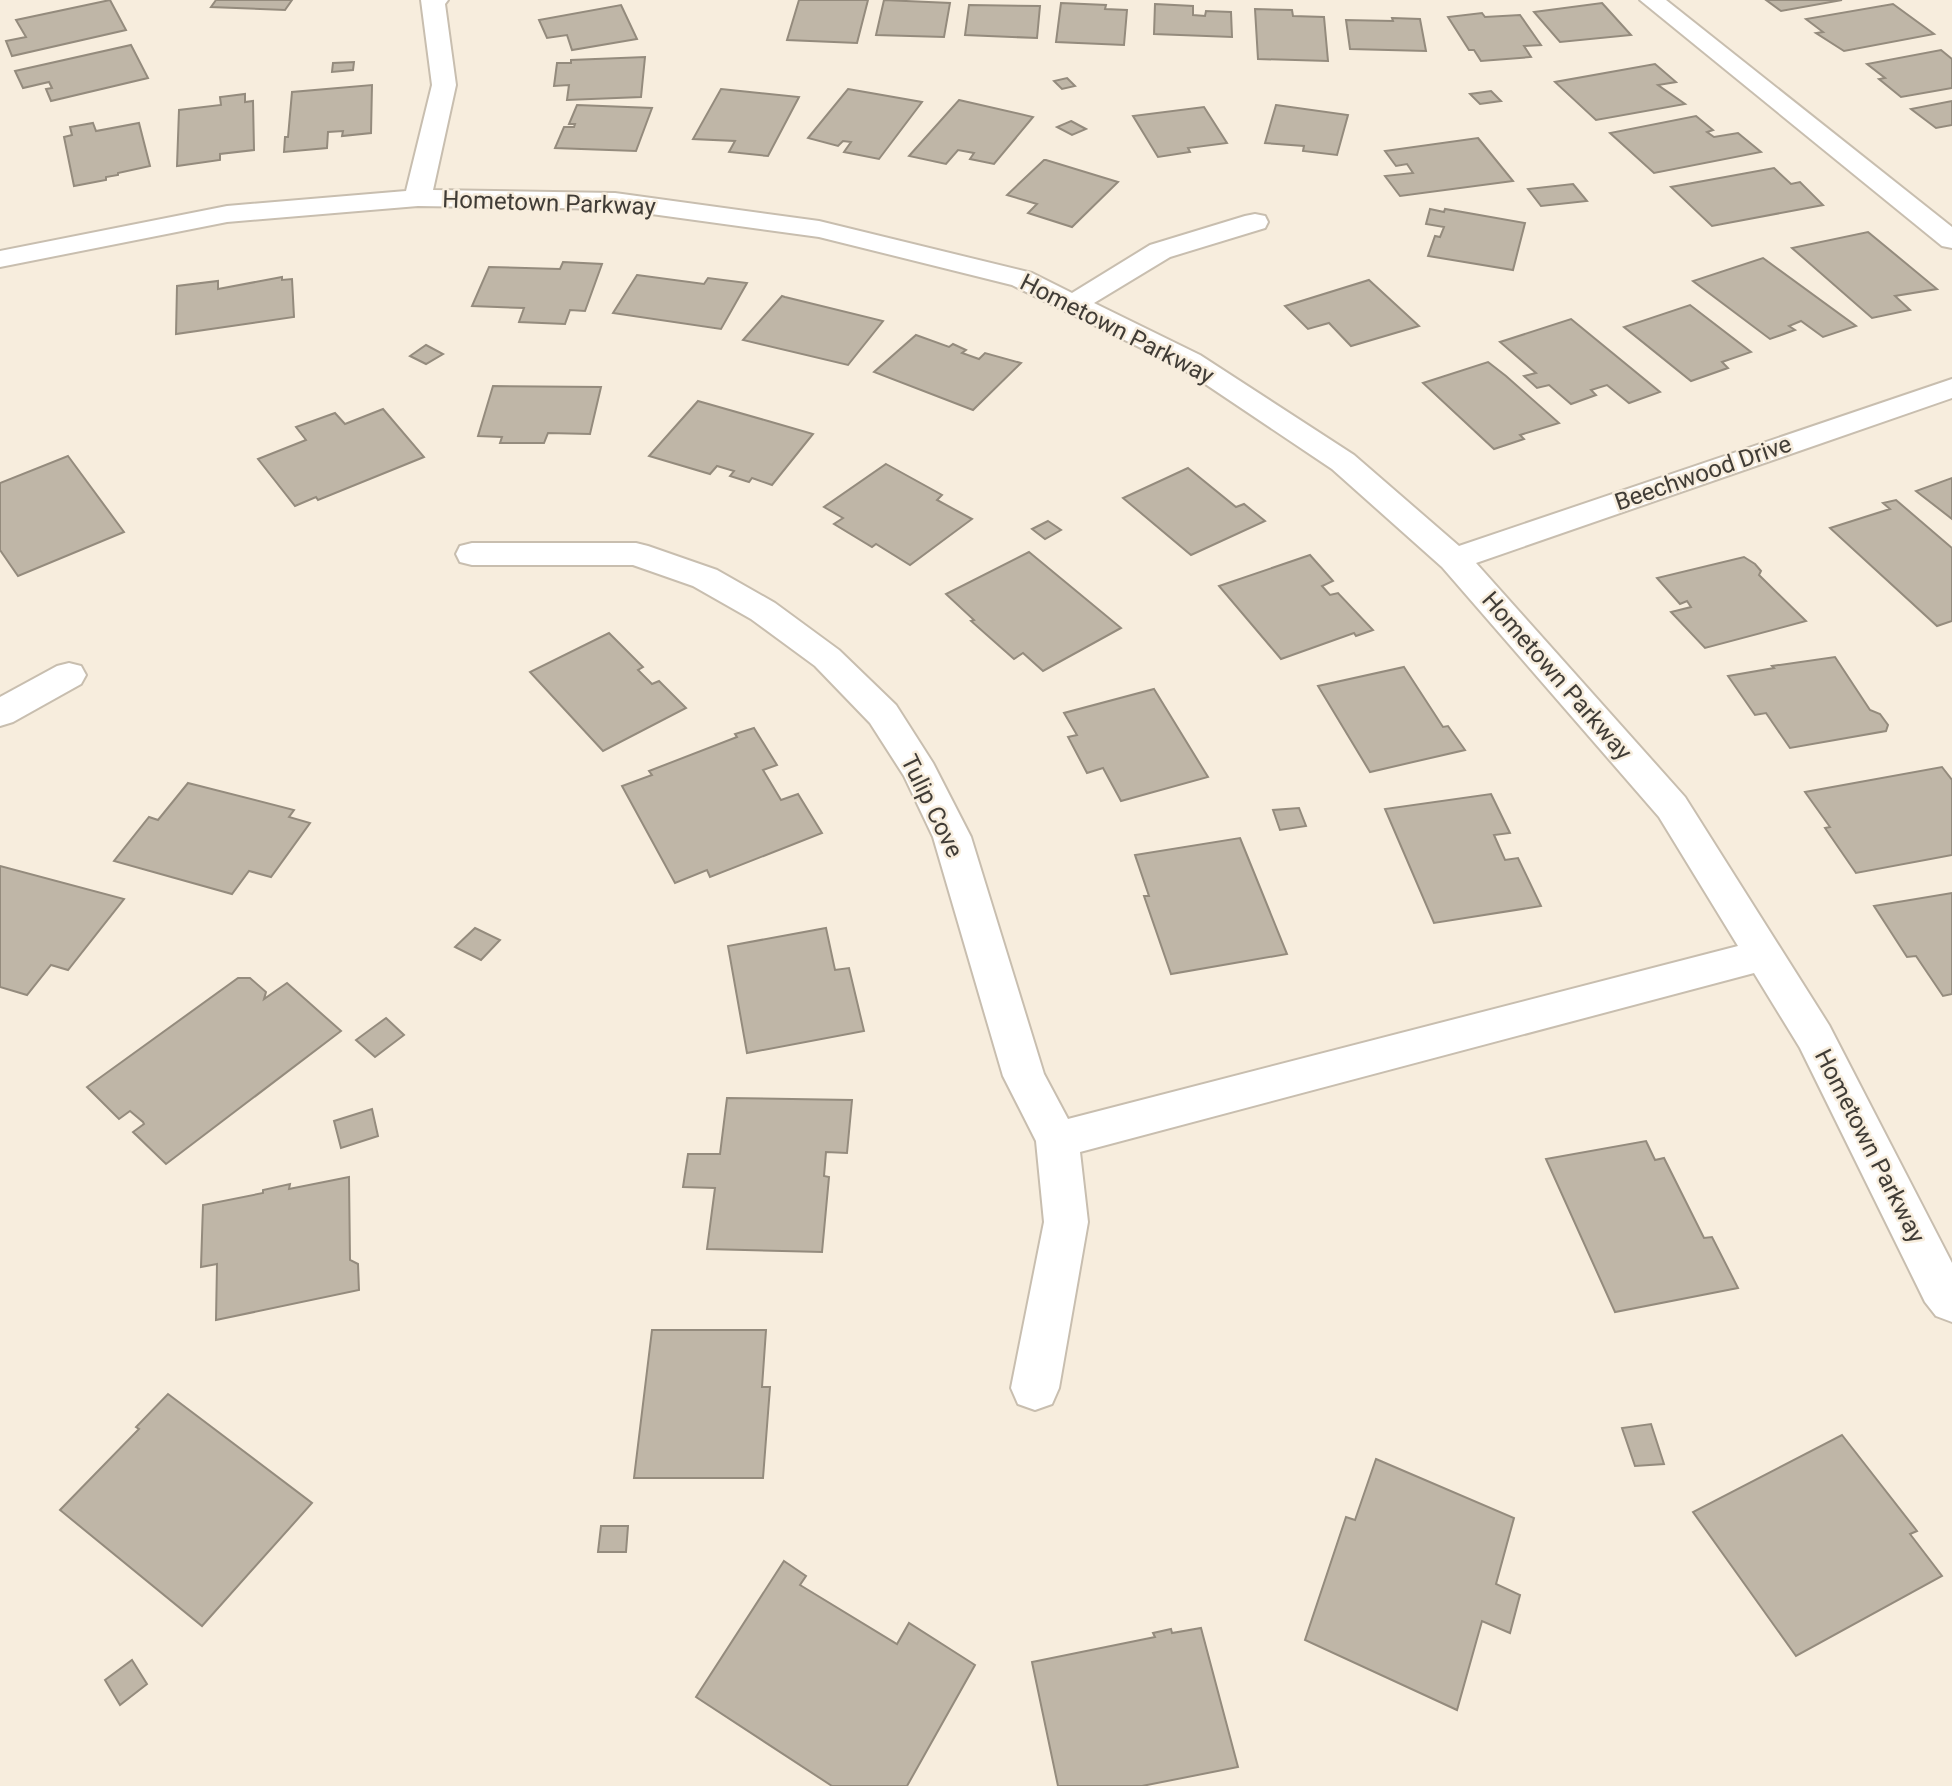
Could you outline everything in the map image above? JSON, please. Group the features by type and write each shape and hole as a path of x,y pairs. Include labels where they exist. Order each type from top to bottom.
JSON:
{"street":[{"path":"418,198 444,85 433,0 436,0"},
{"path":"1652,0 1952,240"},
{"name":"Hometown Parkway","path":"0,259 227,214 418,198 615,201 819,229 1022,279 1190,361 1332,454 1454,559 1672,807 1815,1037 1941,1287 1952,1301"},
{"path":"1073,304 1160,251 1255,222"},
{"name":"Beechwood Drive","path":"1454,559 1952,388"},
{"name":"Tulip Cove","path":"472,554 636,554 705,578 763,611 827,657 883,714 920,772 952,837 1024,1076 1057,1140 1066,1222 1035,1388"},
{"path":"0,713 69,675"},
{"path":"1057,1140 1764,955"}],"building":[{"path":"110,0 126,30 12,56 6,41 26,37 16,20"},
{"path":"216,0 292,0 285,10 211,7"},
{"path":"799,0 868,0 857,43 787,40"},
{"path":"884,0 950,3 944,37 876,35"},
{"path":"1766,0 1842,0 1781,11"},
{"path":"1061,3 1106,5 1105,9 1127,10 1124,45 1056,42"},
{"path":"1602,3 1631,35 1560,42 1534,12"},
{"path":"1155,4 1193,6 1193,15 1205,16 1206,11 1231,12 1232,37 1154,34"},
{"path":"1893,4 1934,34 1844,51 1816,33 1823,32 1806,19"},
{"path":"621,5 637,39 572,50 567,35 547,38 539,20"},
{"path":"969,5 1040,6 1037,38 965,35"},
{"path":"1255,9 1292,10 1293,16 1324,17 1328,61 1258,59"},
{"path":"1482,13 1485,17 1520,15 1541,45 1524,46 1531,57 1481,61 1474,50 1469,50 1448,17"},
{"path":"1392,18 1420,19 1426,51 1350,49 1346,20 1393,21"},
{"path":"131,45 148,78 51,101 46,89 52,88 49,82 23,88 15,71"},
{"path":"1941,50 1952,59 1952,88 1901,97 1879,79 1885,78 1867,64"},
{"path":"645,57 641,97 567,100 569,85 554,86 557,63"},
{"path":"354,62 353,70 332,72 333,63"},
{"path":"1655,64 1676,82 1658,85 1685,104 1596,120 1555,82"},
{"path":"1067,78 1075,86 1062,89 1054,81"},
{"path":"372,85 371,133 342,136 343,131 328,132 327,148 284,152 292,92"},
{"path":"721,89 799,97 768,156 729,152 735,141 693,139"},
{"path":"848,89 922,102 879,159 844,152 851,142 843,141 838,146 808,138"},
{"path":"1491,91 1501,101 1480,104 1470,94"},
{"path":"245,94 245,102 253,101 254,150 220,154 220,160 177,166 179,110 221,105 220,97"},
{"path":"959,100 1033,117 994,164 970,159 974,153 958,150 946,164 909,156"},
{"path":"1952,101 1952,125 1936,128 1911,109"},
{"path":"577,105 652,108 636,151 555,148 564,127 574,127 575,124 569,124"},
{"path":"1276,105 1348,115 1337,155 1303,151 1304,146 1265,143"},
{"path":"1204,107 1227,143 1188,148 1190,152 1158,157 1133,116"},
{"path":"1696,116 1713,130 1707,132 1714,137 1738,133 1761,152 1654,173 1610,133"},
{"path":"1071,121 1086,129 1072,135 1057,127"},
{"path":"93,123 96,131 139,123 150,166 118,173 106,177 106,180 74,186 64,137 72,135 70,127"},
{"path":"1478,138 1513,181 1400,196 1385,176 1413,173 1407,164 1396,166 1385,151"},
{"path":"1044,160 1118,182 1072,227 1028,213 1037,204 1007,195"},
{"path":"1774,168 1791,184 1800,182 1823,205 1712,226 1671,187"},
{"path":"1573,184 1587,201 1541,206 1528,189"},
{"path":"1430,209 1444,212 1445,209 1525,223 1513,270 1428,256 1435,236 1440,237 1444,227 1426,224"},
{"path":"1868,232 1937,289 1895,296 1910,310 1872,318 1792,248"},
{"path":"1763,258 1856,326 1823,337 1801,321 1789,326 1795,330 1770,339 1693,281"},
{"path":"563,262 602,264 585,311 570,310 565,324 519,322 524,308 472,306 489,267 560,269"},
{"path":"637,275 704,284 708,278 747,283 721,329 613,313"},
{"path":"282,277 282,280 292,279 294,317 176,334 177,286 218,281 218,289"},
{"path":"1369,280 1419,326 1351,346 1329,323 1308,329 1285,306"},
{"path":"782,296 883,321 848,365 743,340"},
{"path":"1690,305 1751,352 1722,362 1728,368 1691,381 1624,327"},
{"path":"1571,319 1660,392 1629,403 1607,385 1591,390 1596,395 1571,404 1549,385 1537,388 1524,376 1536,373 1500,342"},
{"path":"916,335 949,347 953,344 966,350 962,353 979,359 985,353 1021,363 973,410 874,372"},
{"path":"426,345 443,354 426,364 410,356"},
{"path":"1488,362 1559,423 1520,435 1524,439 1494,449 1423,383"},
{"path":"493,386 601,387 590,434 548,433 544,443 500,443 502,437 478,436"},
{"path":"698,401 813,434 772,485 752,478 749,482 730,476 734,471 717,466 710,474 649,456"},
{"path":"383,409 424,457 318,500 316,497 295,506 258,459 306,440 296,427 335,413 345,424"},
{"path":"68,456 124,532 18,576 0,550 0,483"},
{"path":"886,464 942,495 937,500 972,519 910,565 876,544 872,547 834,524 843,518 824,507"},
{"path":"1188,468 1236,507 1244,504 1265,521 1191,555 1123,498"},
{"path":"1952,478 1952,519 1916,491"},
{"path":"1896,500 1952,548 1952,621 1937,626 1830,528 1890,509 1883,503"},
{"path":"1048,521 1061,530 1045,539 1032,529"},
{"path":"1029,552 1121,628 1043,671 1023,653 1014,659 971,621 974,620 946,594"},
{"path":"1310,555 1333,581 1322,586 1330,595 1338,593 1373,630 1356,636 1354,633 1281,659 1219,586"},
{"path":"1744,557 1755,564 1761,571 1759,575 1806,621 1705,648 1671,612 1691,607 1687,601 1680,604 1657,578"},
{"path":"609,633 643,667 638,670 652,684 659,681 686,708 603,751 530,672"},
{"path":"1835,657 1870,710 1880,714 1888,725 1886,731 1790,748 1766,713 1755,715 1728,676 1774,668 1772,666"},
{"path":"1404,667 1443,727 1448,726 1465,750 1370,772 1318,686"},
{"path":"1154,689 1208,777 1121,801 1103,768 1087,773 1068,737 1077,735 1064,713"},
{"path":"754,728 777,765 763,770 781,800 798,794 822,833 710,877 707,870 675,883 622,786 652,775 649,771"},
{"path":"1942,767 1952,780 1952,855 1856,873 1825,828 1830,827 1805,792"},
{"path":"188,783 294,810 289,817 310,823 271,877 249,871 232,894 114,861 149,817 158,820"},
{"path":"1491,794 1510,833 1494,835 1505,860 1518,858 1541,906 1434,923 1385,809"},
{"path":"1299,808 1306,826 1280,830 1273,810"},
{"path":"1240,838 1287,954 1171,974 1144,896 1149,896 1135,855"},
{"path":"0,866 124,899 68,970 51,965 27,995 0,987"},
{"path":"1952,893 1952,994 1943,996 1916,956 1907,957 1874,906"},
{"path":"475,928 500,940 481,960 455,947"},
{"path":"826,928 835,970 849,968 864,1031 747,1053 728,946"},
{"path":"238,978 250,978 266,992 264,999 287,983 341,1031 166,1164 133,1132 144,1124 143,1122 130,1111 119,1119 87,1087"},
{"path":"386,1018 404,1035 375,1057 356,1040"},
{"path":"727,1098 852,1100 847,1153 826,1152 824,1176 829,1177 822,1252 707,1249 715,1188 683,1187 688,1154 720,1154"},
{"path":"372,1109 378,1136 341,1148 334,1121"},
{"path":"1646,1141 1655,1160 1664,1158 1704,1238 1712,1237 1738,1288 1615,1312 1546,1159"},
{"path":"349,1177 350,1260 358,1264 359,1290 216,1320 217,1264 201,1267 203,1205 263,1193 263,1190 290,1184 289,1189"},
{"path":"652,1330 766,1330 762,1387 770,1387 763,1478 634,1478"},
{"path":"168,1394 312,1503 202,1626 60,1510 139,1429 136,1427"},
{"path":"1651,1424 1664,1464 1635,1466 1622,1428"},
{"path":"1842,1435 1917,1531 1910,1534 1942,1576 1796,1656 1693,1512"},
{"path":"1376,1459 1514,1518 1496,1584 1520,1595 1510,1633 1482,1621 1457,1710 1305,1640 1346,1517 1355,1520"},
{"path":"601,1526 628,1526 626,1552 598,1552"},
{"path":"784,1561 806,1576 800,1585 897,1644 909,1623 975,1665 907,1786 832,1786 696,1697"},
{"path":"1201,1628 1238,1767 1142,1786 1058,1786 1032,1662 1155,1637 1153,1633 1171,1629 1172,1633"},
{"path":"132,1660 147,1684 120,1705 105,1680"}]}
